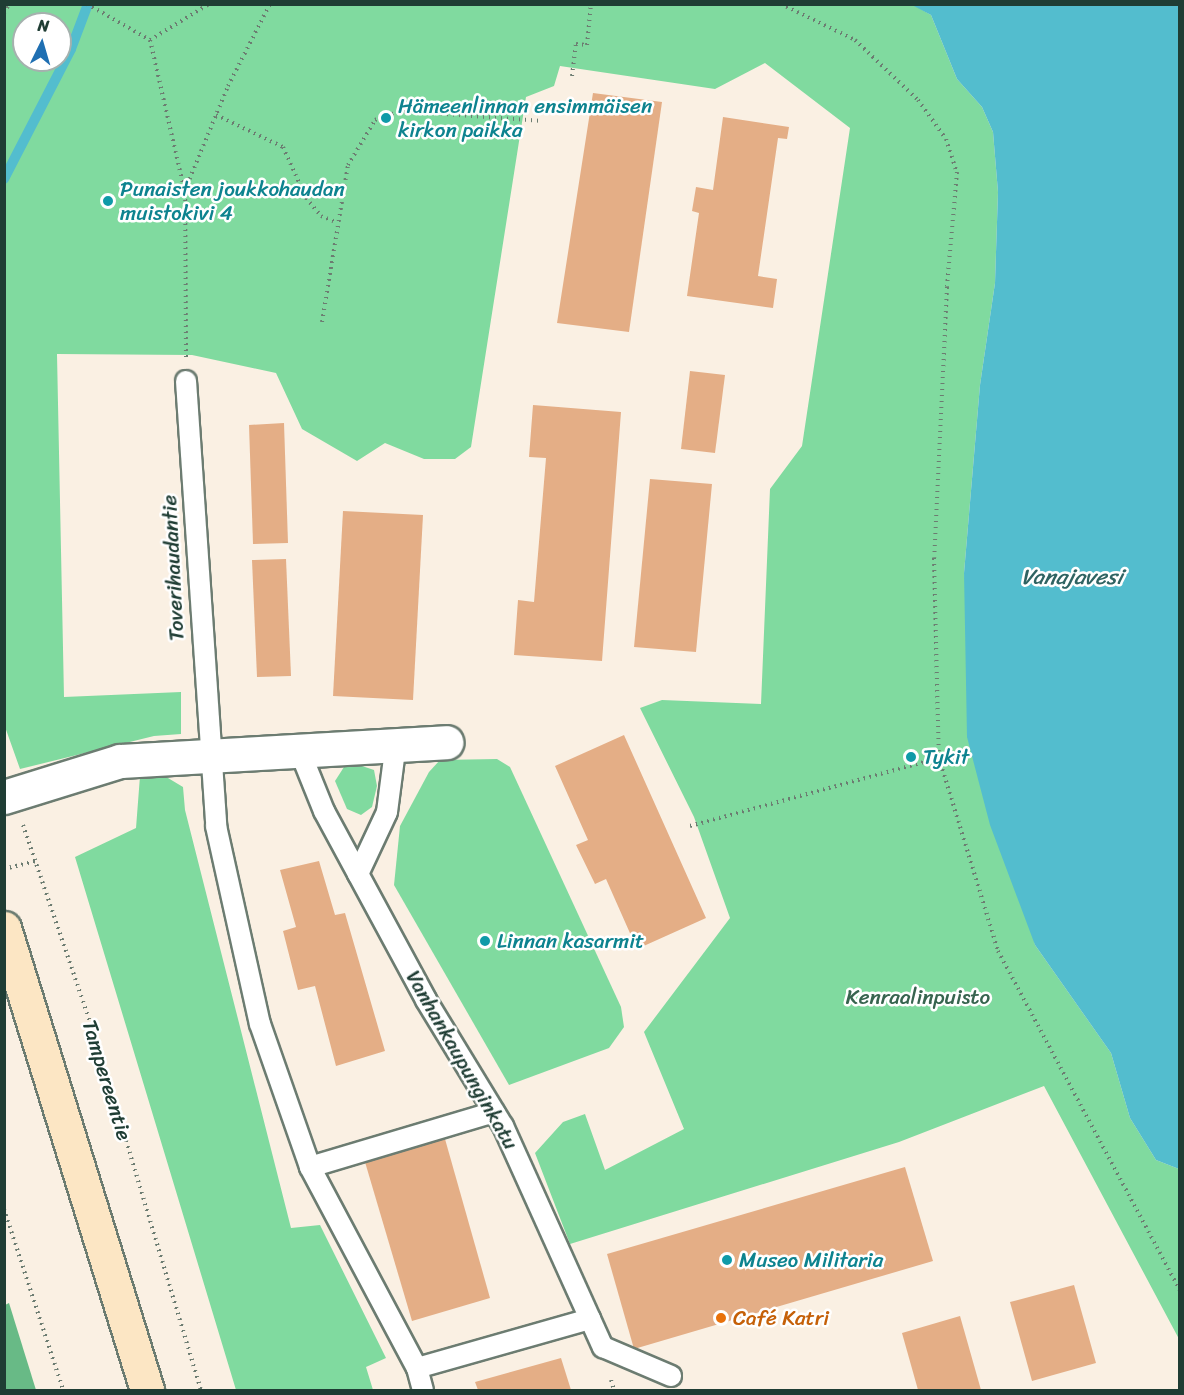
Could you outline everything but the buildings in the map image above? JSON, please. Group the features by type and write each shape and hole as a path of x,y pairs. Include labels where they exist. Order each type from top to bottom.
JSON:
{"main road":[{"path":"4,928 147,1390"}],"street":[{"path":"8,796 120,761 208,753 446,741"}],"lane":[{"name":"Toverihaudantie","path":"186,381 208,753 216,826 260,1024 310,1167 417,1368 423,1390"},
{"path":"358,874 387,812 396,743"},
{"name":"Vanhankaupunginkatu","path":"299,749 324,811 426,1000 494,1112 603,1347 671,1376"},
{"path":"310,1167 494,1112"},
{"path":"417,1368 590,1319"}],"path":[{"path":"4,13 9,4"},
{"path":"87,4 116,18 150,40 185,190 186,381"},
{"path":"150,40 209,4"},
{"path":"185,190 216,115 270,4"},
{"path":"572,76 576,44 587,45 591,4"},
{"path":"781,4 855,40 918,100 946,139 957,172 947,287 934,558 939,758 998,951 1179,1290"},
{"path":"322,322 348,165 375,120 398,112 417,112 543,121"},
{"path":"216,115 283,147 306,198 321,216 337,222"},
{"path":"690,826 939,758"},
{"name":"Tampereentie","path":"8,796 35,861 95,1037 201,1390"},
{"path":"4,869 35,861"},
{"path":"4,1209 63,1390"}],"green space":[{"name":"Kenraalinpuisto","path":"912,4 931,15 957,79 982,107 993,132 998,192 995,283 980,385 964,573 1035,945 1111,1053 1130,1118 1156,1160 1179,1169 1179,1339 1044,1086 899,1142 570,1244 535,1153 563,1122 585,1114 605,1170 684,1129 644,1032 730,918 694,817 640,708 662,700 761,704 770,489 802,446 850,128 765,63 715,89 560,66 554,86 526,97 471,447 455,459 424,459 385,443 357,461 302,429 276,373 192,355 57,354 64,697 181,692 181,734 154,736 20,769 4,724 4,5"},
{"path":"497,759 510,767 621,1007 624,1027 609,1048 509,1085 394,885 400,826 429,772 440,760"},
{"path":"362,766 374,770 377,786 372,807 361,815 347,809 335,781 344,767"},
{"path":"163,775 183,787 185,810 291,1228 320,1225 386,1358 366,1367 373,1390 236,1390 75,857 136,828 140,776"},
{"path":"9,1303 36,1390 5,1390 5,1305"}],"water":[{"name":"Vanajavesi","path":"912,5 1179,5 1179,1169 1156,1160 1130,1118 1111,1053 1035,945 990,825 967,737 964,573 980,385 995,283 998,192 993,132 982,107 957,79 931,15"}],"waterway":[{"path":"4,179 71,49 88,4"}],"place":[{"name":"Hämeenlinnan ensimmäisen kirkon paikka","path":"386,118"},
{"name":"Punaisten joukkohaudan muistokivi 4","path":"108,201"},
{"name":"Tykit","path":"911,757"},
{"name":"Linnan kasarmit","path":"485,941"},
{"name":"Museo Militaria","path":"727,1260"},
{"name":"Café Katri","path":"721,1318"}]}
